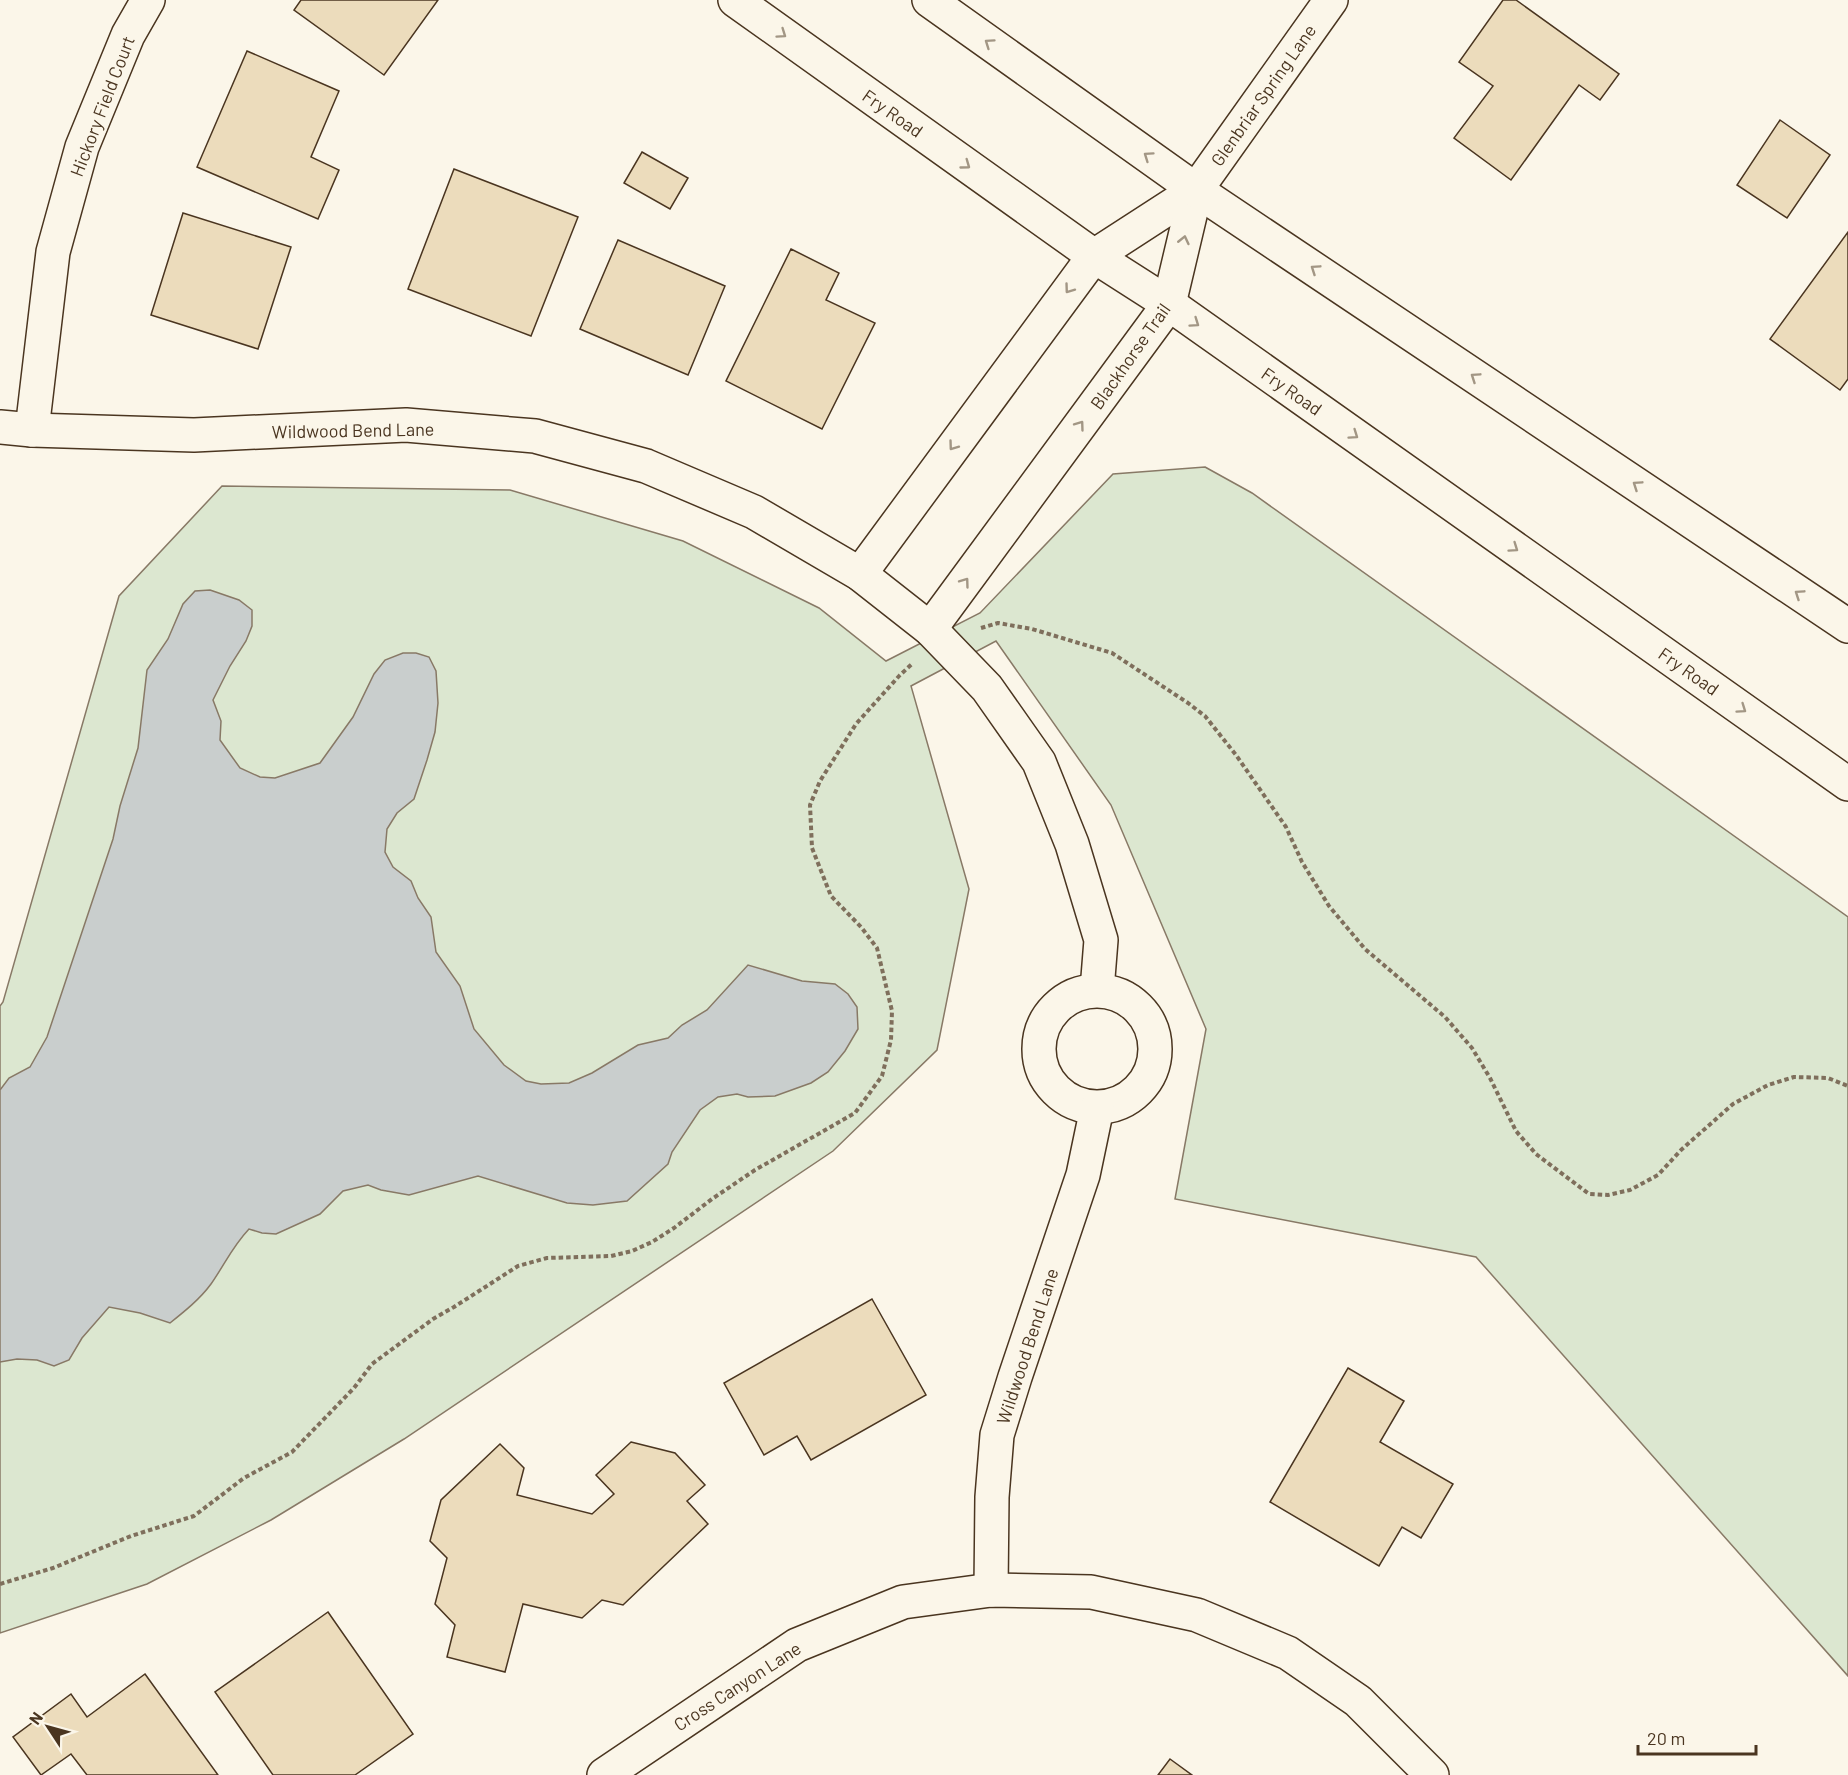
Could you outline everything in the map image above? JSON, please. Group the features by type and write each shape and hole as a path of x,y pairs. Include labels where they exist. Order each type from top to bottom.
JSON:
{"street":[{"name":"Hickory Field Court","path":"33,429 53,252 82,147 128,36 148,0"},
{"name":"Fry Road","path":"735,0 1094,256 1169,304 1848,784"},
{"path":"929,0 1196,190 1848,626"},
{"name":"Glenbriar Spring Lane","path":"1196,190 1331,0"},
{"path":"860,574 1094,256 1196,190"},
{"name":"Blackhorse Trail","path":"936,634 1169,304 1196,190"},
{"name":"Wildwood Bend Lane","path":"0,426 194,435 406,425 535,436 657,471 754,512 860,574 936,634 987,688 1039,762 1072,844 1101,939 1097,990"},
{"path":"1097,990 1117,993 1130,1000 1145,1014 1151,1024 1156,1044 1152,1072 1141,1089 1125,1101 1097,1108 1071,1102 1054,1090 1044,1075 1039,1055 1039,1042 1045,1022 1059,1005 1076,994 1097,990"},
{"name":"Wildwood Bend Lane","path":"992,1590 992,1497 997,1435 1083,1175 1097,1108"},
{"name":"Cross Canyon Lane","path":"604,1775 797,1645 903,1602 992,1590 1103,1594 1197,1615 1288,1653 1358,1701 1432,1775"}],"path":[{"path":"0,1584 53,1569 131,1536 194,1516 244,1478 292,1452 354,1388 372,1364 433,1319 518,1266 547,1258 611,1256 632,1251 674,1228 755,1170 855,1113 882,1076 891,1040 892,1011 877,948 861,927 831,896 812,848 810,805 820,781 856,724 936,634 998,623 1032,629 1112,653 1205,716 1236,755 1286,827 1302,862 1329,906 1365,949 1445,1017 1472,1048 1516,1131 1536,1154 1589,1194 1608,1195 1630,1191 1658,1175 1681,1150 1733,1104 1768,1085 1794,1077 1828,1078 1848,1086"}],"green space":[{"path":"1205,467 1252,493 1848,917 1848,1676 1476,1257 1175,1199 1206,1029 1111,805 996,641 911,686 969,889 937,1050 833,1151 404,1439 271,1520 147,1584 0,1633 0,1006 119,596 222,486 510,490 683,541 819,608 886,661 980,613 1113,474"}],"shaded area":[{"path":"210,590 239,600 252,610 252,626 246,641 213,700 221,721 220,740 240,768 260,777 275,778 320,763 353,717 374,674 385,660 403,653 416,653 429,657 436,671 438,703 435,732 414,799 397,813 387,829 385,852 393,867 411,881 418,898 431,917 436,952 460,986 474,1029 504,1065 526,1081 541,1084 569,1083 592,1073 638,1045 668,1038 682,1025 707,1010 748,965 802,981 835,984 848,994 857,1007 858,1029 845,1051 828,1072 811,1083 775,1096 748,1097 737,1094 718,1097 700,1110 672,1152 668,1164 627,1201 593,1205 567,1203 478,1176 409,1195 368,1185 343,1191 320,1214 276,1234 249,1229 207,1289 170,1323 140,1313 109,1307 82,1338 69,1360 54,1366 37,1360 17,1359 0,1362 0,1090 9,1078 30,1067 47,1037 113,839 120,806 138,748 147,670 168,639 183,604 195,591"}],"building":[{"path":"301,0 438,0 384,75 294,10"},
{"path":"1503,0 1516,0 1619,74 1600,100 1579,85 1511,180 1454,138 1493,86 1459,62"},
{"path":"247,51 339,91 311,157 339,170 318,219 197,167"},
{"path":"1780,120 1830,155 1787,218 1737,185"},
{"path":"642,152 688,178 670,209 624,183"},
{"path":"454,169 578,217 531,336 408,289"},
{"path":"183,213 291,247 258,349 151,315"},
{"path":"1848,232 1848,379 1840,390 1770,339"},
{"path":"618,240 725,286 688,375 580,329"},
{"path":"791,249 839,273 826,300 875,323 822,429 726,381"},
{"path":"872,1299 926,1395 811,1460 797,1436 764,1455 724,1383"},
{"path":"1348,1368 1404,1401 1380,1442 1453,1484 1421,1538 1402,1527 1379,1566 1270,1502"},
{"path":"631,1442 675,1453 705,1485 687,1501 708,1524 623,1605 602,1600 582,1618 523,1604 505,1672 447,1657 455,1625 435,1604 447,1558 430,1541 441,1500 500,1444 524,1468 517,1495 592,1514 614,1494 596,1475"},
{"path":"328,1612 413,1734 355,1775 273,1775 215,1692"},
{"path":"145,1674 218,1775 87,1775 71,1754 41,1775 13,1737 71,1694 87,1717"},
{"path":"1170,1759 1192,1775 1158,1775"}]}
